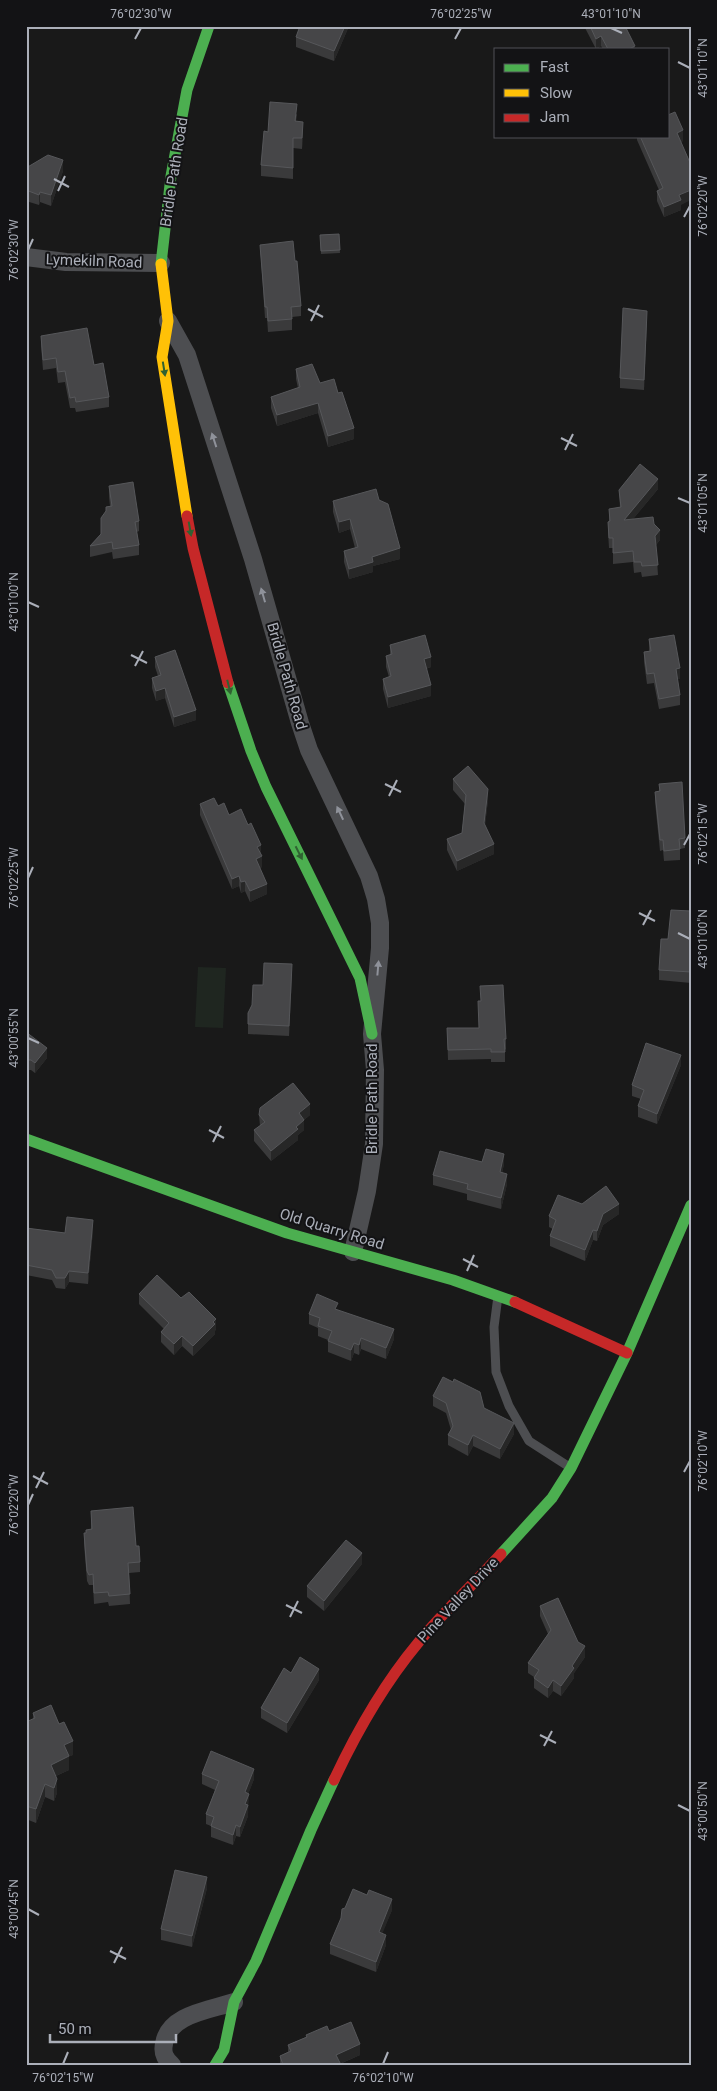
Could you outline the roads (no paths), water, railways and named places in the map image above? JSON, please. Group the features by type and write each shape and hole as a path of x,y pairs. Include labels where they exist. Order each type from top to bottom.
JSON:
{"street":[{"name":"Bridle Path Road","path":"209,26 187,90 170,176 161,263 168,321 162,357 193,548 231,696 250,751 266,787 360,978 372,1034 375,1070 374,1144 367,1191 353,1252"},
{"name":"Lymekiln Road","path":"26,257 66,262 161,263"},
{"name":"Bridle Path Road","path":"168,321 187,355 253,559 300,723 310,750 370,876 380,923 380,948 372,1034"},
{"name":"Old Quarry Road","path":"26,1139 287,1233 453,1280 498,1296 628,1353"},
{"name":"Pine Valley Drive","path":"216,2065 224,2050 234,2002 256,1961 311,1830 356,1734 371,1708 418,1643 552,1498 571,1468 628,1353 691,1205"},
{"path":"172,2065 164,2055 163,2047 164,2041 173,2025 181,2019 234,2002"}],"lane":[{"path":"498,1296 494,1327 496,1372 509,1406 528,1441 571,1468"}]}
